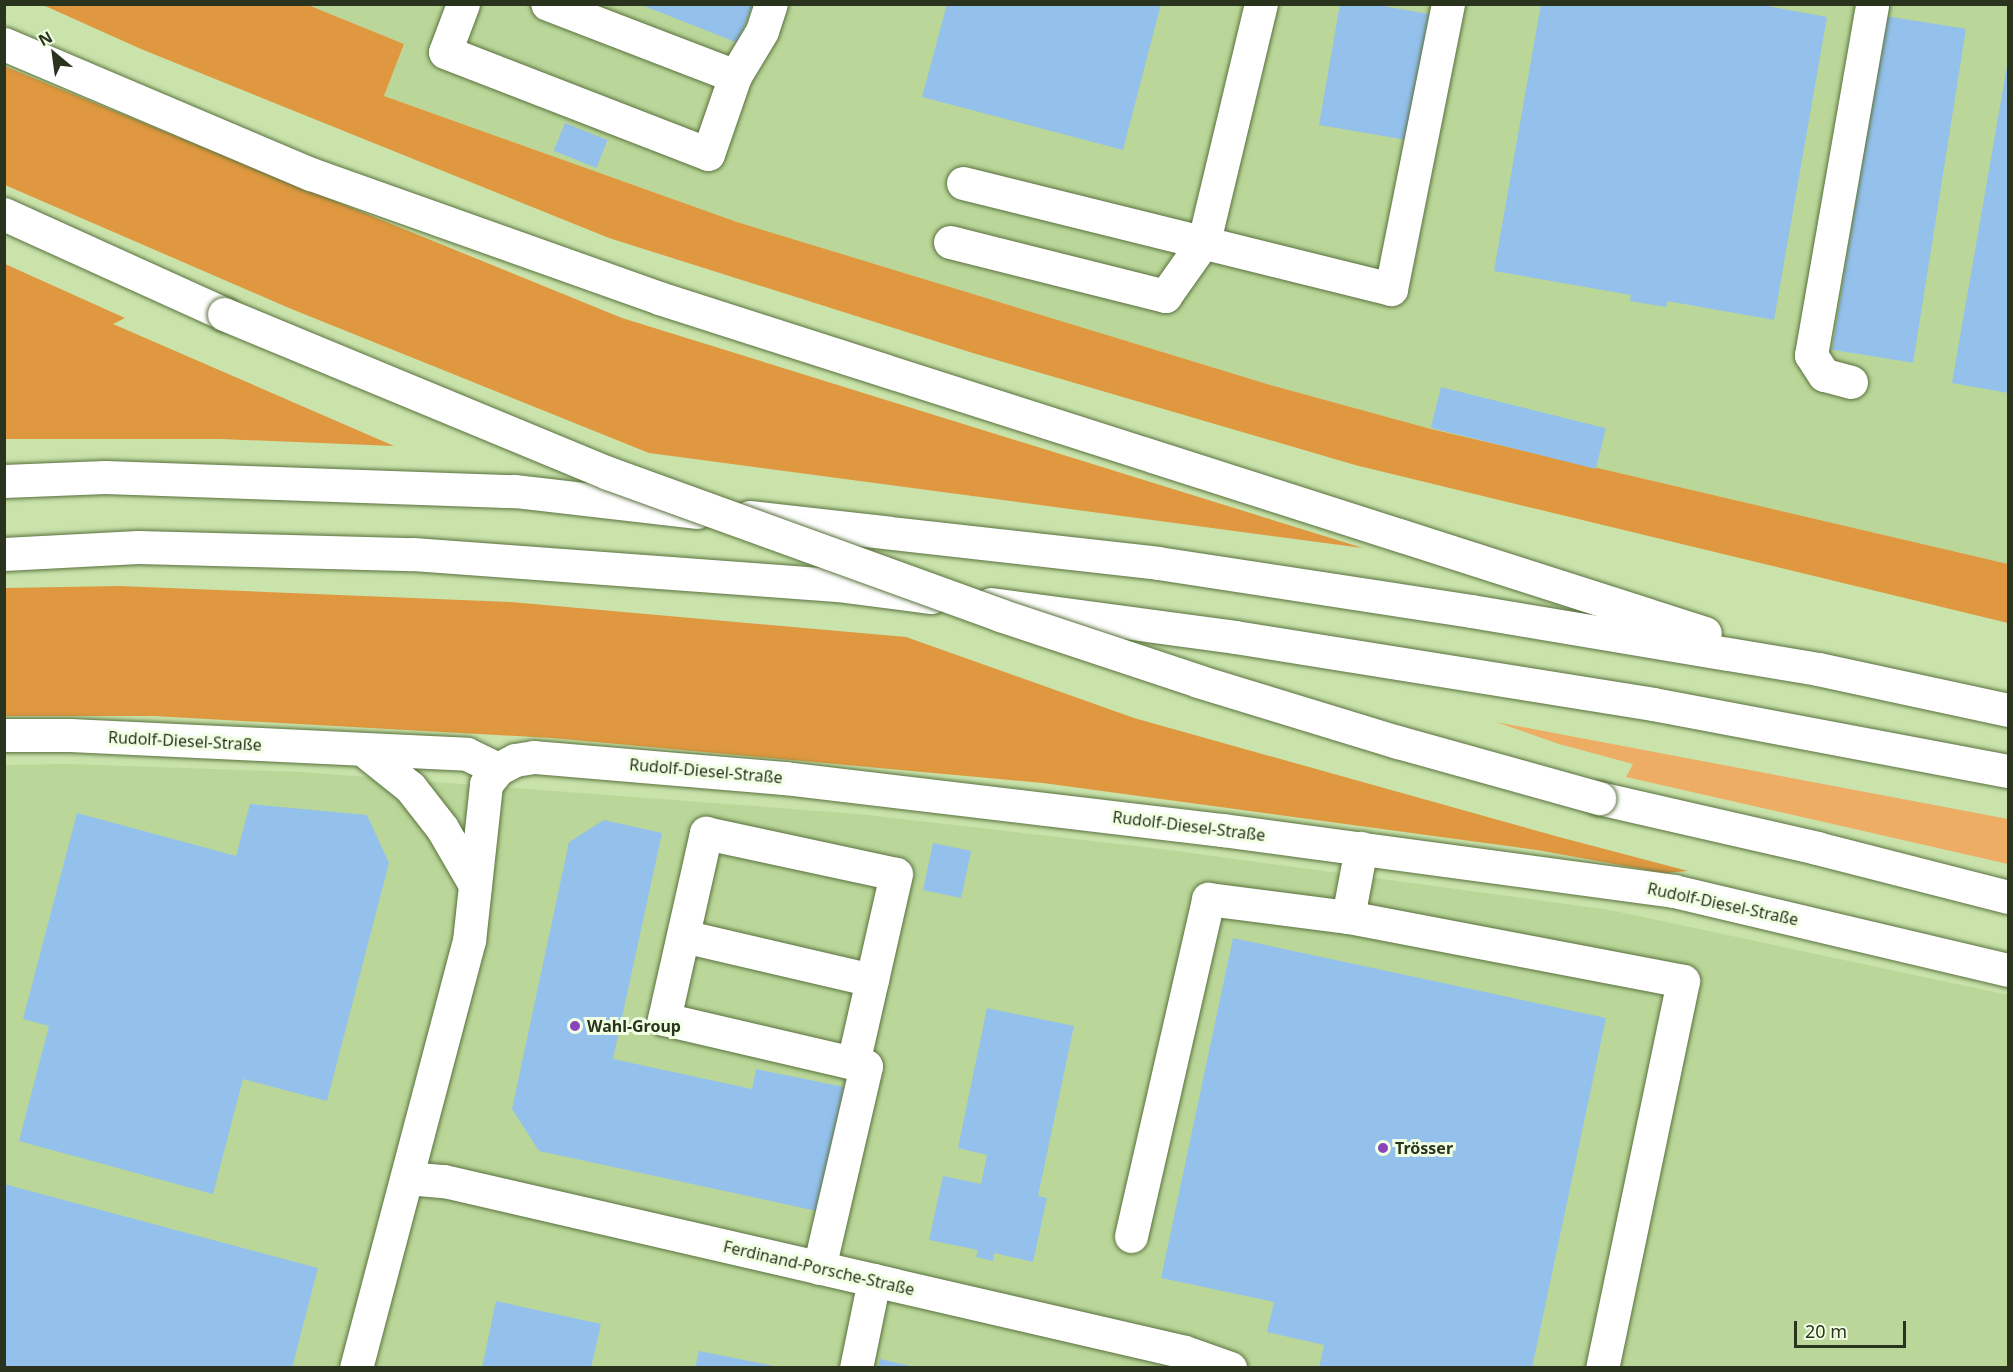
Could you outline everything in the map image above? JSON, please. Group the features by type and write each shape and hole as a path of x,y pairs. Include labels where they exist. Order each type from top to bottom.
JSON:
{"main road":[{"path":"463,4 445,52 708,154 735,76 762,31 771,4"},
{"path":"547,4 735,76"},
{"path":"950,242 1165,296 1204,241 1261,4"},
{"path":"963,183 1391,289 1448,4"},
{"path":"1851,382 1824,375 1811,355 1872,4"},
{"path":"4,44 311,174 659,298 1818,669"},
{"path":"4,214 224,314 608,473 1000,615 1376,735 1599,798 1817,848 2008,897"},
{"path":"4,481 105,477 515,491 1158,563 1471,611 1818,669 2008,710"},
{"path":"4,554 138,547 412,554 837,585 1050,611 1247,639 1653,704 2008,771"},
{"name":"Rudolf-Diesel-Straße","path":"4,735 70,735 365,751 467,754 498,769 515,760 534,757 777,777 1361,848 1674,891 2008,970"},
{"path":"365,751 410,787 442,828 475,885"},
{"path":"356,1368 470,941 486,784 498,769"},
{"path":"819,1268 866,1066 853,1063 664,1019 706,833 896,874 853,1063"},
{"path":"1348,916 1361,848"},
{"path":"1131,1236 1208,899 1348,916 1683,981 1602,1368"},
{"path":"683,936 872,980"},
{"name":"Ferdinand-Porsche-Straße","path":"407,1178 444,1181 874,1280 1185,1352 1230,1368"},
{"path":"856,1368 874,1280"}],"shaded area":[{"path":"43,5 308,5 404,44 384,96 737,222 1274,386 1431,429 2008,564 2008,623 1355,465 976,354 609,238 141,49"},
{"path":"308,5 2008,5 2008,564 1431,429 1274,386 737,222 384,96 404,44"},
{"path":"4,66 622,318 1363,548 649,453 289,308 5,185"},
{"path":"5,264 125,318 113,324 394,446 221,439 5,439"},
{"path":"119,586 511,602 906,637 1134,718 1688,871 1664,873 1537,850 1043,783 552,738 154,716 5,716 4,588"},
{"path":"1496,722 2008,819 2008,864 1626,777 1633,764 1559,744"},
{"path":"69,764 303,772 859,814 1162,849 1610,910 2008,995 2008,1367 5,1367 4,765"}],"building":[{"path":"639,4 753,4 738,43"},
{"path":"947,4 1161,4 1123,150 922,97"},
{"path":"1340,4 1372,4 1429,14 1407,140 1319,125"},
{"path":"1541,4 1757,4 1827,17 1774,320 1667,301 1666,307 1630,301 1631,295 1494,271"},
{"path":"1885,16 1966,29 1913,363 1832,350"},
{"path":"2008,66 2008,393 1952,383"},
{"path":"565,123 608,140 596,168 554,151"},
{"path":"1441,387 1606,428 1596,469 1431,428"},
{"path":"250,804 367,815 389,863 327,1101 243,1079 213,1194 19,1141 49,1026 23,1019 77,813 236,856"},
{"name":"Wahl-Group","path":"604,820 662,833 613,1059 752,1089 756,1069 844,1087 817,1211 539,1151 512,1109 569,842"},
{"path":"933,843 971,851 961,898 923,890"},
{"name":"Trösser","path":"1233,938 1606,1018 1532,1368 1319,1368 1324,1345 1267,1332 1274,1302 1161,1278"},
{"path":"987,1008 1074,1026 1038,1196 1047,1198 1033,1262 994,1253 993,1261 976,1257 978,1250 929,1240 943,1176 981,1184 987,1155 958,1148"},
{"path":"4,1184 318,1268 292,1368 4,1368"},
{"path":"496,1301 601,1324 591,1368 482,1368"},
{"path":"699,1351 774,1366 774,1368 695,1368"},
{"path":"880,1359 915,1367 915,1368 878,1368"}],"place":[{"name":"Wahl-Group","path":"575,1026"},
{"name":"Trösser","path":"1383,1148"}]}
